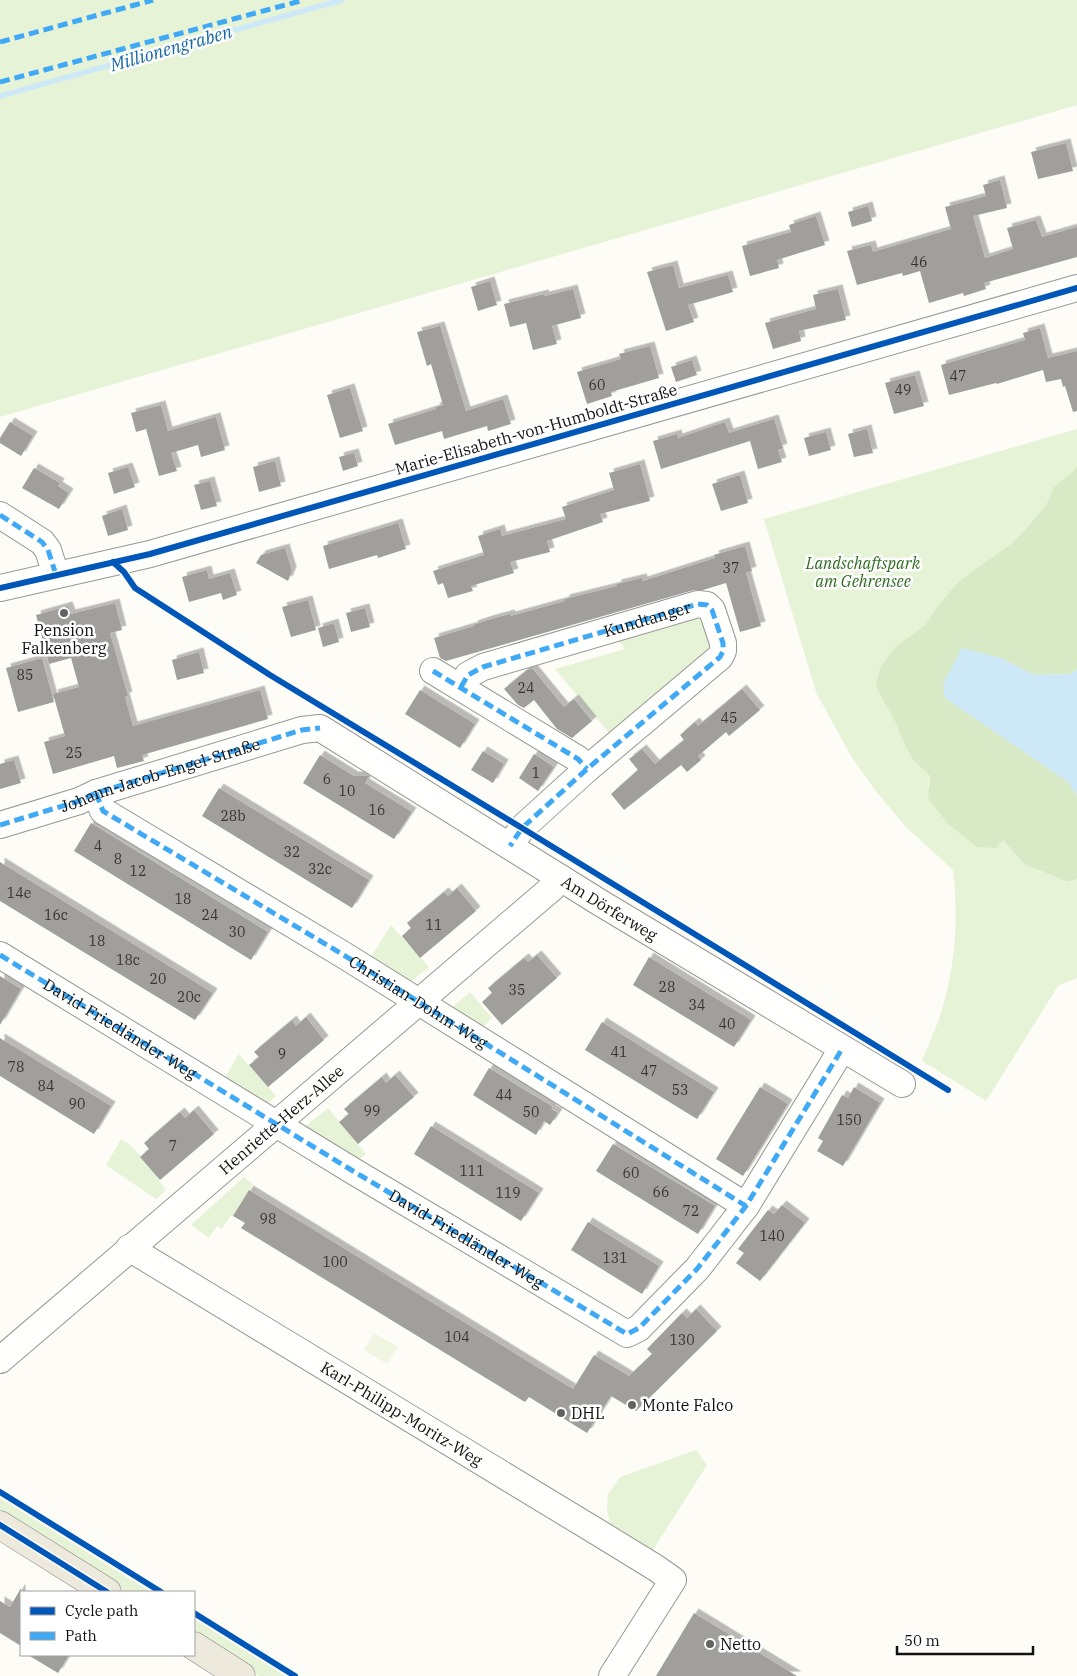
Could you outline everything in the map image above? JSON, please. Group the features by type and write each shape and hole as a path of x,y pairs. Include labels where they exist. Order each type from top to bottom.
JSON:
{"main road":[{"path":"0,1525 105,1591"},
{"path":"195,1647 241,1676"}],"street":[{"name":"Marie-Elisabeth-von-Humboldt-Straße","path":"0,588 150,554 1077,288"},
{"path":"0,515 42,542 48,550 56,574"},
{"name":"Kundtanger","path":"461,687 468,675 484,667 698,604 707,605 712,610 723,643 724,651 720,657 587,769 522,828 510,846"},
{"path":"433,671 578,759 587,769"},
{"name":"Johann-Jacob-Engel-Straße","path":"0,825 79,801 96,793 302,730 320,728"},
{"name":"Am Dörferweg","path":"320,728 559,877 902,1084"},
{"name":"Christian-Dohm-Weg","path":"96,793 103,811 418,1002 746,1206"},
{"name":"Henriette-Herz-Allee","path":"0,1360 552,888 559,877"},
{"name":"David-Friedländer-Weg","path":"0,955 275,1124 627,1334 640,1328 696,1269 746,1206 842,1049"},
{"name":"Karl-Philipp-Moritz-Weg","path":"130,1248 586,1524 673,1580 612,1676"}],"green space":[{"path":"0,0 1077,0 1077,105 0,417"},
{"name":"Landschaftspark am Gehrensee","path":"1077,429 1077,466 1053,488 1046,505 1026,529 1011,544 959,581 940,603 925,625 895,647 897,723 902,739 912,759 930,776 928,786 1003,840 1024,864 1068,882 1077,879 1077,978 1058,986 986,1101 922,1061 939,1019 952,964 956,908 953,870 906,827 875,790 852,758 816,692 764,519"},
{"path":"1077,466 1077,669 1070,674 1034,675 1001,658 1068,782 1077,795 1077,879 1068,882 1024,864 1003,840 996,848 977,847 948,824 928,798 930,776 912,759 896,723 876,687 880,668 895,647 925,625 940,603 959,581 1011,544 1046,505 1053,488"},
{"path":"697,611 717,645 614,739 555,669 625,649 614,635"},
{"path":"391,925 429,967 409,983 369,960"},
{"path":"470,992 492,1018 482,1028 451,1008"},
{"path":"239,1054 276,1096 267,1105 224,1079"},
{"path":"328,1108 366,1154 357,1161 302,1129"},
{"path":"121,1139 139,1155 166,1190 156,1199 106,1165"},
{"path":"244,1177 253,1184 233,1216 230,1216 222,1229 217,1226 209,1238 191,1225"},
{"path":"374,1333 398,1347 387,1364 364,1350"},
{"path":"696,1450 707,1465 653,1550 610,1524 607,1508 608,1494 620,1477"},
{"path":"0,1498 149,1591 123,1591 0,1514"},
{"path":"195,1620 285,1676 259,1676 195,1636"}],"water":[{"path":"962,648 1001,658 1034,675 1070,674 1077,669 1077,795 1068,782 945,698 943,684"}],"building":[{"path":"1066,143 1073,171 1038,179 1031,152"},
{"path":"1000,180 1007,208 973,216 985,258 1013,249 1007,228 1036,220 1042,237 1077,227 1077,257 984,283 986,289 964,296 963,293 929,303 920,271 903,276 902,273 857,285 847,251 871,245 873,252 951,229 945,207 986,196 983,185"},
{"path":"868,206 872,221 852,227 848,212"},
{"path":"816,216 825,245 777,260 779,268 750,276 742,246 791,232 789,225"},
{"path":"673,265 679,288 728,275 733,292 688,305 694,322 666,331 647,272"},
{"path":"490,281 497,305 478,311 471,287"},
{"path":"573,289 581,318 552,326 557,344 533,350 526,323 510,327 504,304"},
{"path":"838,289 846,320 799,331 801,341 773,349 765,323 816,309 813,295"},
{"path":"440,326 466,411 503,399 511,424 488,431 487,426 444,439 442,431 395,445 388,424 443,405 431,364 427,366 417,332"},
{"path":"1040,328 1048,358 1077,351 1077,411 1073,412 1061,379 1046,382 1043,370 997,384 949,395 941,365 1025,340 1023,333"},
{"path":"650,346 659,378 611,392 612,396 587,404 577,372 621,359 619,354"},
{"path":"692,360 697,375 676,382 671,367"},
{"path":"915,375 924,406 894,414 885,383"},
{"path":"350,388 363,431 340,438 327,395"},
{"path":"161,405 168,431 216,417 225,450 201,457 198,445 171,453 177,471 159,476 146,429 136,432 131,413"},
{"path":"774,419 783,448 778,450 782,462 758,469 750,441 661,469 653,441 677,434 678,438 725,422 729,433"},
{"path":"10,422 33,436 21,456 0,443 0,438"},
{"path":"867,429 873,453 854,457 848,434"},
{"path":"826,432 831,450 809,456 804,438"},
{"path":"354,453 358,466 343,471 339,457"},
{"path":"275,461 281,486 259,492 253,467"},
{"path":"640,464 650,501 600,514 603,522 547,541 550,552 510,562 514,573 471,586 473,591 448,598 443,583 438,585 433,571 484,555 478,536 500,529 502,536 566,519 562,507 614,490 609,473"},
{"path":"128,467 135,487 114,494 108,473"},
{"path":"34,468 60,483 58,486 69,493 59,509 22,488"},
{"path":"740,475 748,503 721,511 712,484"},
{"path":"210,481 217,506 201,510 194,485"},
{"path":"122,509 128,530 108,536 102,516"},
{"path":"398,523 406,549 378,558 377,555 329,569 323,546"},
{"path":"745,546 752,571 746,573 761,626 740,632 726,583 703,590 694,590 446,661 440,658 434,638 488,620 510,614 511,616 565,601 565,599 617,586 617,584 642,578 643,581 715,558 714,555"},
{"path":"285,548 292,571 288,581 256,563 261,555"},
{"path":"207,570 209,579 230,573 237,595 223,600 221,593 189,602 182,577"},
{"path":"308,600 316,630 291,637 282,607"},
{"path":"115,603 122,630 110,633 128,696 125,697 133,726 260,690 268,719 142,755 144,761 117,768 114,756 53,774 44,742 65,736 53,694 79,687 71,658 49,664 36,615 68,606 71,614"},
{"path":"365,608 370,627 351,632 346,613"},
{"path":"334,623 339,642 323,647 318,628"},
{"path":"199,652 204,673 177,680 172,660"},
{"path":"42,658 54,702 18,712 6,668"},
{"path":"532,668 564,707 574,699 592,721 572,738 557,729 534,700 524,708 518,705 504,689"},
{"path":"742,689 760,710 729,736 726,732 698,756 701,760 687,772 681,765 624,810 611,794 638,770 629,759 642,749 655,764 684,740 680,735 695,722 698,726"},
{"path":"420,690 475,724 460,748 405,714"},
{"path":"483,751 504,764 493,783 471,770"},
{"path":"534,754 554,767 538,791 519,778"},
{"path":"320,755 354,776 369,776 365,783 412,812 394,839 303,783"},
{"path":"14,760 21,783 0,789 0,764"},
{"path":"219,788 369,880 352,908 202,816"},
{"path":"91,823 268,932 251,960 74,851"},
{"path":"0,862 213,993 195,1020 0,901"},
{"path":"457,888 476,911 420,958 402,936 411,928 407,923 444,892 448,896"},
{"path":"537,955 557,978 502,1025 482,1002 492,993 488,988 524,958 528,962"},
{"path":"649,957 751,1020 734,1047 633,985"},
{"path":"0,976 21,989 0,1025"},
{"path":"306,1017 324,1040 268,1087 249,1065 259,1057 254,1052 292,1020 296,1026"},
{"path":"602,1022 714,1092 697,1119 585,1050"},
{"path":"0,1038 111,1106 94,1134 0,1076"},
{"path":"489,1068 553,1107 551,1109 558,1113 550,1125 544,1121 536,1135 473,1095"},
{"path":"395,1075 414,1097 358,1144 339,1122 349,1114 344,1109 382,1077 386,1083"},
{"path":"760,1087 788,1104 743,1176 716,1159"},
{"path":"854,1087 880,1103 843,1166 817,1151 823,1141 818,1138 842,1095 848,1098"},
{"path":"194,1110 214,1134 160,1180 140,1157 149,1149 144,1143 180,1112 185,1118"},
{"path":"431,1126 539,1193 521,1221 414,1154"},
{"path":"613,1144 715,1206 698,1234 596,1171"},
{"path":"249,1190 573,1389 594,1355 629,1376 652,1354 647,1349 682,1313 687,1318 696,1309 717,1331 636,1411 611,1396 587,1433 529,1397 525,1402 241,1228 245,1223 233,1216"},
{"path":"782,1205 805,1223 760,1281 736,1263 744,1253 738,1249 768,1210 774,1214"},
{"path":"588,1222 659,1266 642,1294 571,1250"},
{"path":"21,1588 20,1645 0,1633 0,1601 10,1607"},
{"name":"Netto","path":"694,1613 797,1676 656,1676"},
{"path":"30,1656 68,1656 58,1673"}],"waterway":[{"name":"Millionengraben","path":"0,96 342,0"}],"marked path":[{"path":"0,42 153,0"},
{"path":"0,82 304,0"},
{"path":"0,515 42,542 48,550 56,575"},
{"path":"461,687 468,675 483,667 698,604 707,605 712,610 723,643 723,651 720,657 587,769 522,828 510,846"},
{"path":"433,671 578,759 587,769"},
{"path":"0,825 79,801 96,793 302,730 320,728"},
{"path":"96,793 103,811 342,954 746,1206"},
{"path":"0,955 353,1171 627,1334 639,1328 697,1269 746,1206 842,1049"}],"cycle path":[{"path":"0,588 150,554 1077,288"},
{"path":"113,562 124,572 135,588 270,675 948,1090"},
{"path":"0,1492 159,1591"},
{"path":"0,1525 105,1591"},
{"path":"195,1614 295,1676"}],"place":[{"name":"Pension Falkenberg","path":"64,613"},
{"name":"Monte Falco","path":"632,1405"},
{"name":"DHL","path":"561,1413"},
{"name":"Netto","path":"710,1644"}]}
